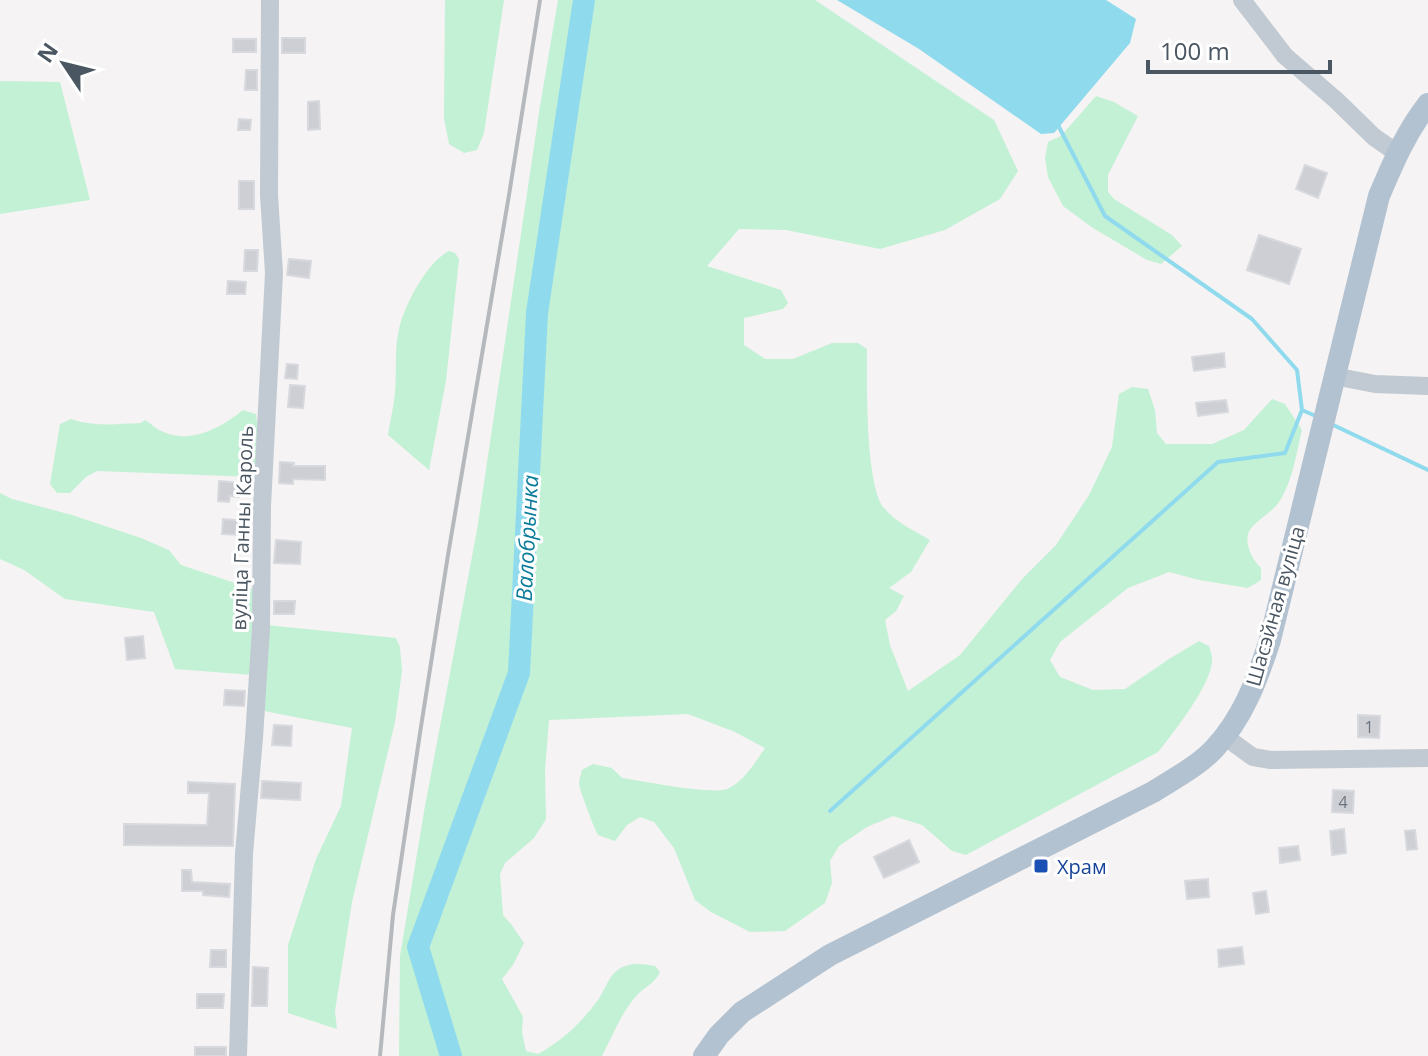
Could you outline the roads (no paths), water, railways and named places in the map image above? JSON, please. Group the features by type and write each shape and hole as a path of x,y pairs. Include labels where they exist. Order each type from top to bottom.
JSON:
{"main road":[{"name":"Шасэйная вуліца","path":"704,1056 742,1012 807,969 1153,792 1193,767 1224,736 1243,710 1262,663 1379,196 1397,153 1428,104"}],"street":[{"name":"вуліца Ганны Кароль","path":"238,1056 244,854 261,628 262,506 274,273 269,195 270,0"},
{"path":"1242,0 1285,56 1374,137 1397,153"},
{"path":"1334,378 1375,384 1428,386"},
{"path":"1224,736 1253,757 1271,760 1428,758"}],"water":[{"path":"837,0 1106,0 1136,19 1130,43 1054,133 1041,134 919,49"}],"waterway":[{"name":"Валобрынка","path":"451,1056 418,947 519,673 537,313 584,0"},
{"path":"1059,127 1105,216 1252,319 1297,370 1302,410 1318,417"},
{"path":"830,811 1218,462 1285,453 1302,410"},
{"path":"1329,423 1428,470"}],"railway":[{"path":"380,1056 393,915 420,733 540,0"}],"place":[{"name":"Храм","path":"1041,866"}]}
